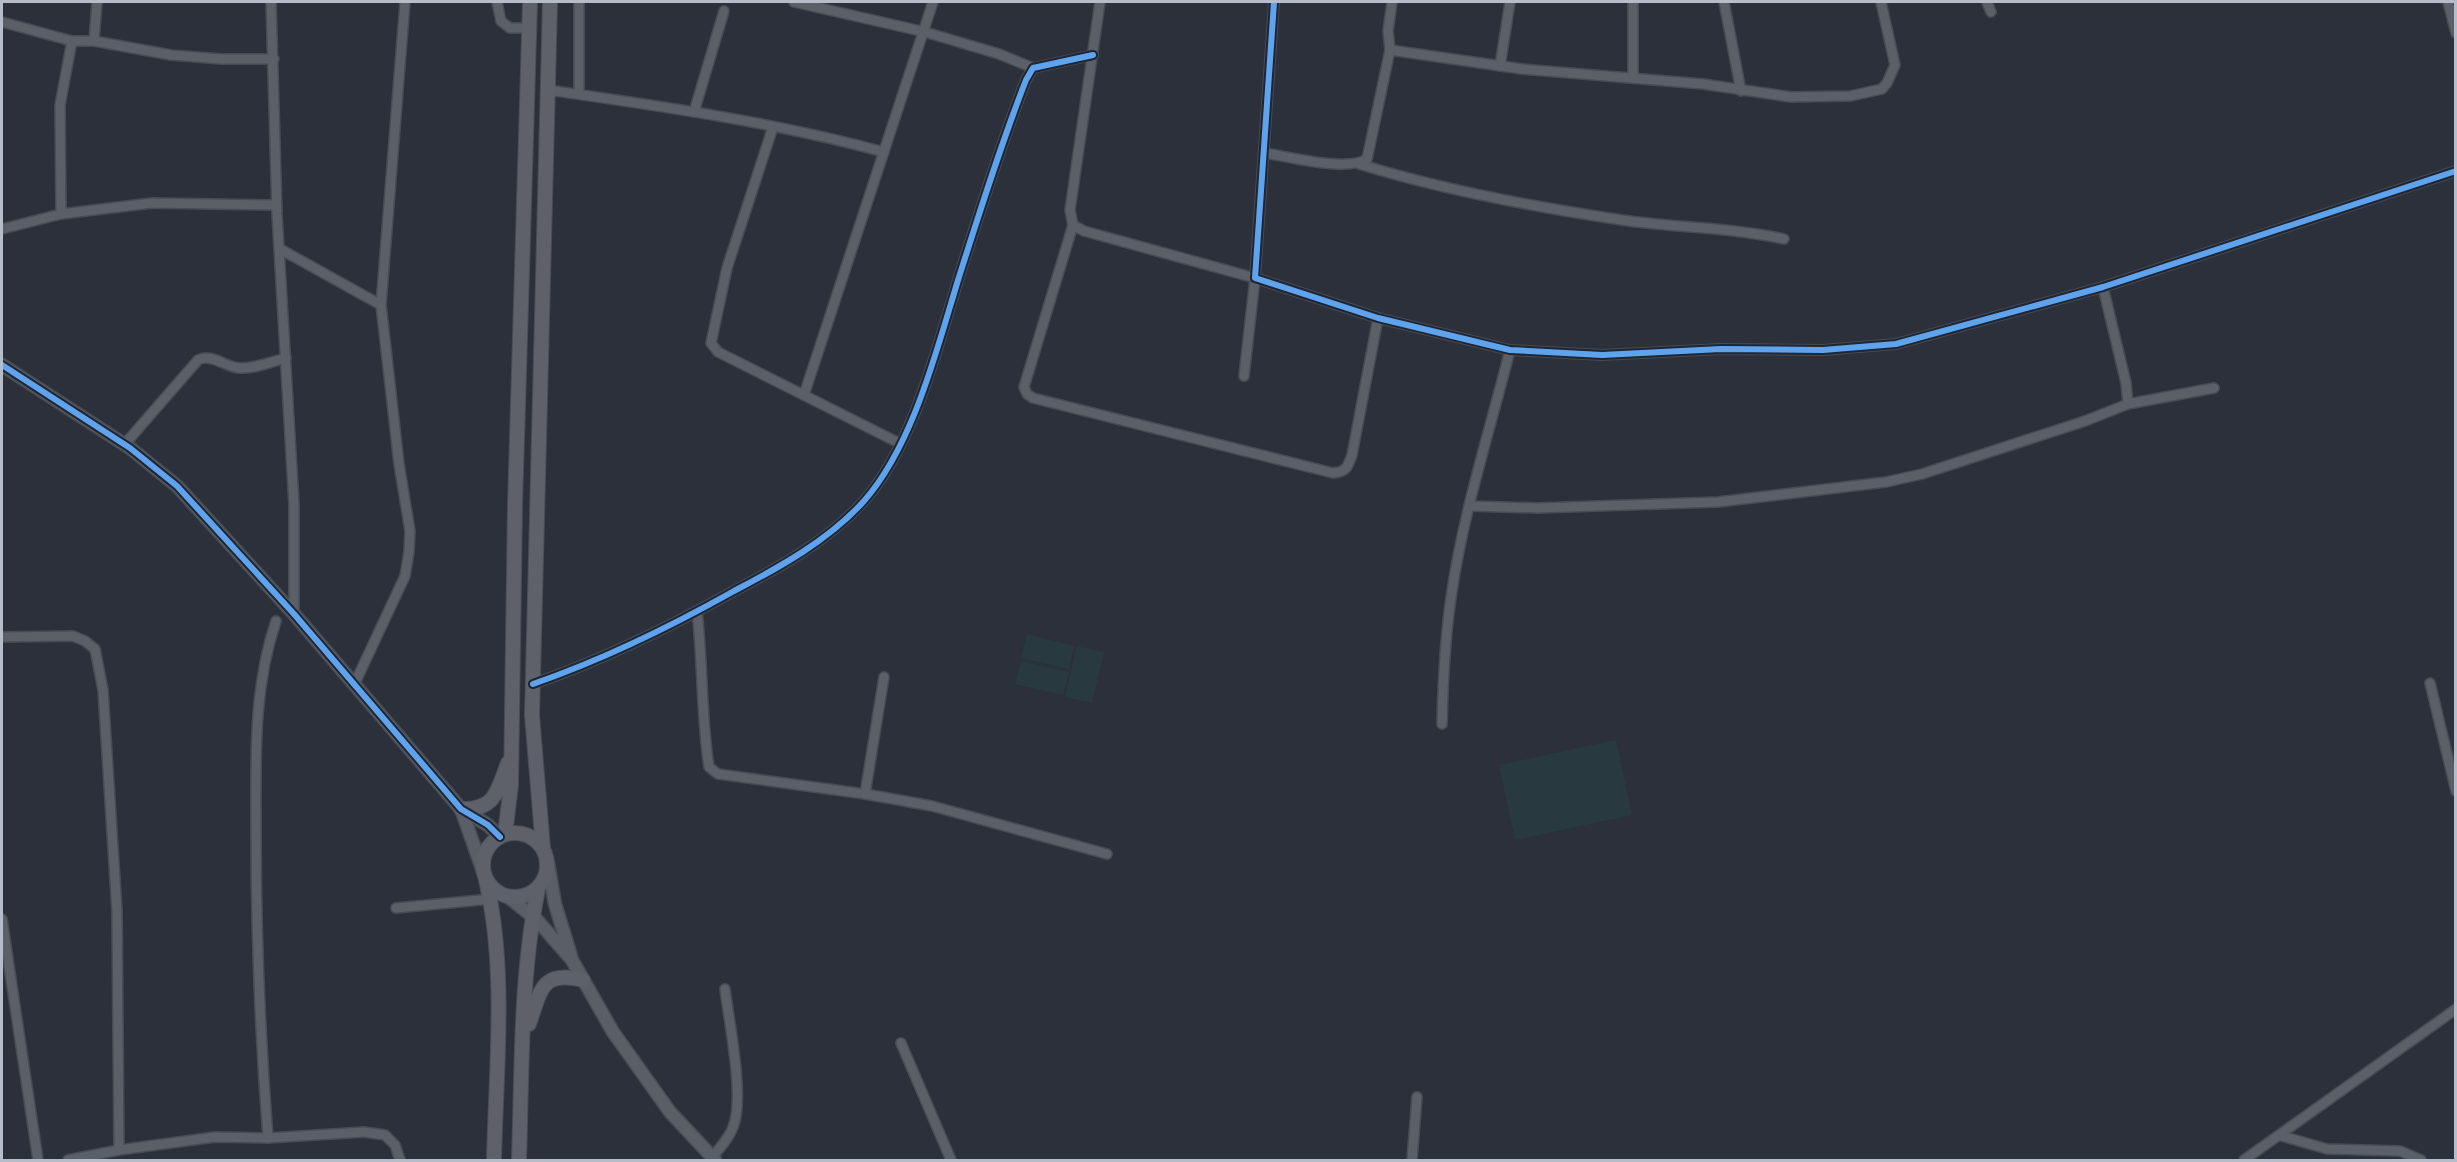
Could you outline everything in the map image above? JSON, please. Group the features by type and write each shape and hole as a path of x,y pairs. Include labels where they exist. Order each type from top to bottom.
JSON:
{"main road":[{"path":"502,836 511,785 530,2"},
{"path":"519,1161 523,1043 532,916 538,889 545,879 548,863 543,848 534,760 533,684 550,2"},
{"path":"461,809 477,810 486,807 496,795 510,758"},
{"path":"494,1161 498,1018 490,899 483,866 487,850 502,836 516,832 529,836 543,848"},
{"path":"485,877 499,894 507,896 524,897 538,889"},
{"path":"523,1043 546,983 555,977 566,976 583,980"}],"street":[{"path":"94,41 97,2"},
{"path":"271,2 276,205 294,505 294,614"},
{"path":"354,685 405,576 409,552 410,531 399,464 381,305 405,2"},
{"path":"497,2 501,21 510,28 529,28"},
{"path":"579,2 579,94"},
{"path":"794,2 925,32 999,54 1033,68 1093,55"},
{"path":"804,395 933,2"},
{"path":"1101,2 1070,210 1073,225 1024,387 1027,394 1033,399 1333,473 1342,472 1348,467 1352,455 1378,318"},
{"path":"1244,376 1255,278 1275,2"},
{"path":"1359,164 1368,159 1390,50 1388,31 1392,2"},
{"path":"1500,66 1510,2"},
{"path":"1633,2 1633,77"},
{"path":"1724,2 1741,92"},
{"path":"1390,50 1576,75 1633,77 1703,84 1741,92 1791,97 1850,96 1882,89 1894,65 1881,2"},
{"path":"1987,2 1991,12"},
{"path":"2448,2 2456,33"},
{"path":"694,112 724,11"},
{"path":"2,22 72,40 94,41 171,55 221,59 274,59"},
{"path":"61,214 60,105 72,40"},
{"path":"533,684 577,669 698,611 772,571 843,521 864,500 899,444 930,373 973,232 1021,93 1033,68"},
{"path":"548,90 694,112 832,138 884,152"},
{"path":"773,128 727,268 711,343 718,352 899,444"},
{"path":"1264,153 1338,164 1359,164 1504,198 1623,220 1750,231 1784,239"},
{"path":"1073,225 1084,231 1255,278 1378,318 1510,350 1602,356 1721,349 1823,350 1896,344 2103,287 2456,171"},
{"path":"2,229 61,214 152,203 276,205"},
{"path":"280,249 381,305"},
{"path":"2103,287 2126,383 2128,404"},
{"path":"1442,724 1447,624 1460,545 1510,350"},
{"path":"124,445 198,360 211,358 240,368 286,358"},
{"path":"2,365 124,445 177,486 294,614 461,809 502,836"},
{"path":"1470,507 1538,508 1718,502 1886,482 1922,474 2085,421 2128,404 2214,388"},
{"path":"698,611 709,767 718,774 866,794 932,806 1107,854"},
{"path":"268,1138 261,1042 256,880 256,723 261,670 276,621"},
{"path":"2,637 73,636 85,641 95,649 103,690 117,911 119,1149"},
{"path":"866,794 884,677"},
{"path":"2430,683 2456,791"},
{"path":"461,809 485,877"},
{"path":"548,863 555,903 572,960 612,1032 670,1112 714,1159 728,1137 736,1116 737,1095 725,989"},
{"path":"507,896 532,916 572,960"},
{"path":"396,908 490,899"},
{"path":"2,919 38,1161"},
{"path":"2244,1161 2282,1136 2456,1009"},
{"path":"901,1043 951,1161"},
{"path":"1412,1161 1417,1097"},
{"path":"68,1161 119,1149 158,1146 215,1137 268,1138 364,1132 385,1135 395,1145 400,1161"},
{"path":"2282,1136 2327,1149 2398,1156 2421,1161"}],"shaded area":[{"path":"1027,634 1074,646 1069,669 1021,658"},
{"path":"1077,646 1104,652 1092,703 1065,697"},
{"path":"1021,661 1069,672 1063,695 1015,684"},
{"path":"1616,740 1632,815 1515,840 1499,765"}],"cycle path":[{"path":"1274,2 1255,278 1378,318 1510,350 1602,355 1721,349 1823,350 1896,344 2103,287 2456,171"},
{"path":"533,684 635,642 769,572 820,540 864,501 882,478 897,452 922,394 991,178 1026,80 1033,68 1093,55"},
{"path":"2,365 130,448 177,486 294,614 461,809 488,825 500,837"}]}
